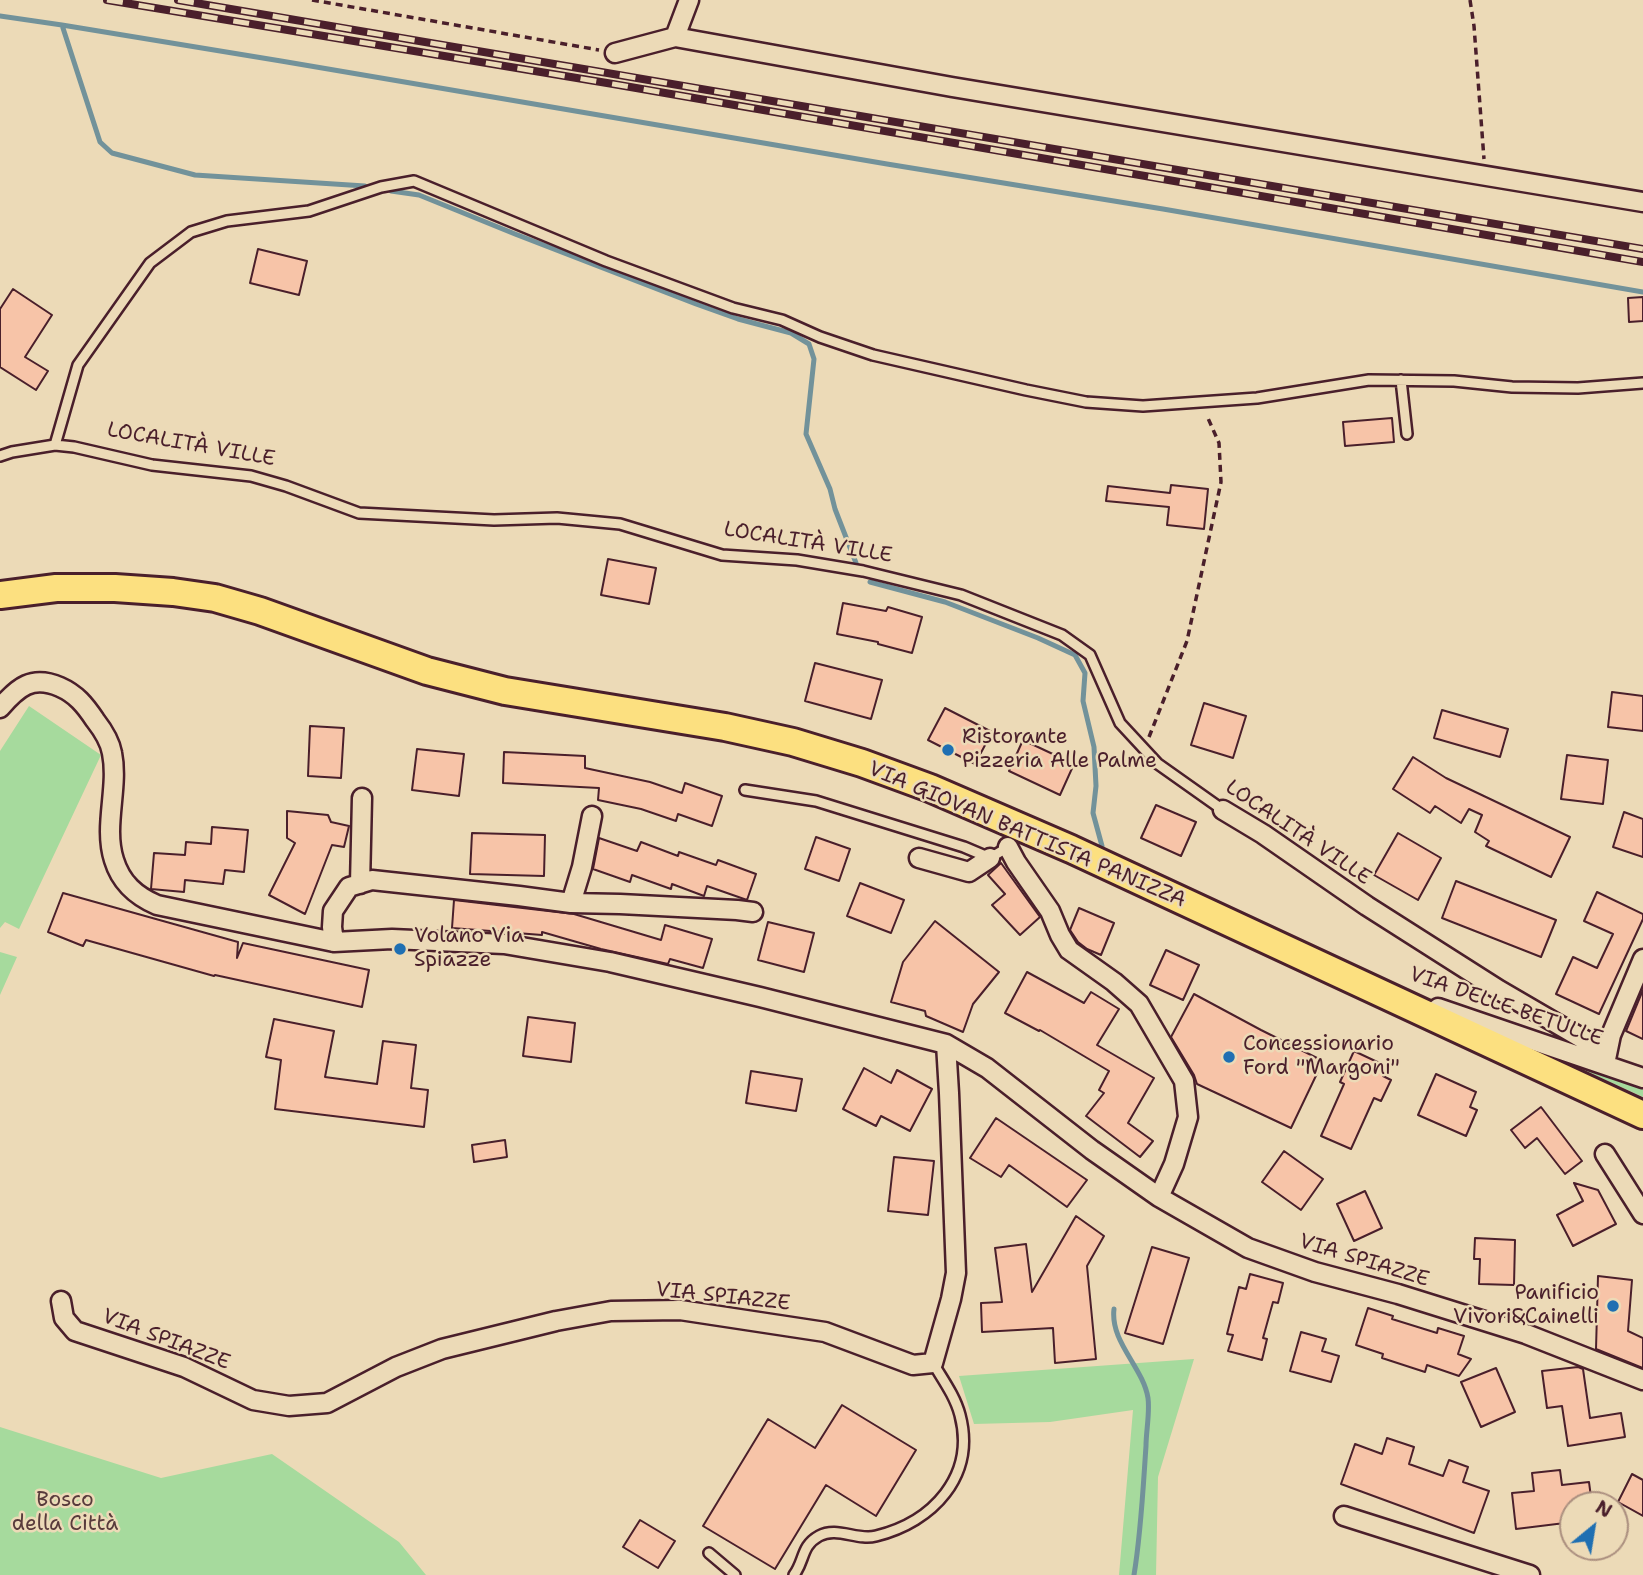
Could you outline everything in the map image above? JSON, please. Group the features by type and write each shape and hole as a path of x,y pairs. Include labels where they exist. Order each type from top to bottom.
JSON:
{"main road":[{"name":"VIA GIOVAN BATTISTA PANIZZA","path":"0,595 56,588 115,588 215,598 260,611 427,671 492,688 725,727 793,742 862,763 930,788 1017,839 1353,979 1643,1115"}],"street":[{"path":"675,37 689,0"},
{"path":"615,53 675,37 952,87 1643,202"},
{"name":"VIA SPIAZZE","path":"0,708 27,684 41,682 76,696 89,711 112,751 110,841 114,860 123,881 134,893 157,905 334,942 392,939 504,944 610,962 946,1044 987,1068 1092,1150 1159,1197 1248,1248 1315,1272 1398,1294 1526,1334 1643,1380"},
{"path":"360,884 362,798"},
{"name":"LOCALITÀ VILLE","path":"1223,810 1606,1059"},
{"path":"571,904 582,867 592,816"},
{"path":"1017,839 1016,862 1050,911 1069,950 1114,982 1139,1004 1184,1081 1188,1117 1174,1164 1159,1197"},
{"name":"VIA GIOVAN BATTISTA PANIZZA","path":"919,858 969,872 990,858"},
{"path":"334,942 333,911 349,887 372,880 571,904 632,904 753,912"},
{"path":"1606,1059 1611,1035 1643,959"},
{"name":"VIA DELLE BETULLE","path":"1353,979 1606,1059 1643,1079"},
{"path":"933,1363 956,1273 946,1044"},
{"path":"1605,1154 1643,1214"},
{"name":"VIA SPIAZZE","path":"61,1301 64,1318 75,1331 184,1367 253,1400 289,1406 327,1403 396,1367 442,1349 556,1321 611,1311 680,1310 825,1332 913,1365 933,1363"},
{"path":"1344,1516 1530,1575"}],"lane":[{"path":"55,445 78,365 150,263 191,232 227,221 309,211 381,187 414,181 606,261 733,308 782,320 820,337 873,355 1086,402 1143,406 1257,398 1370,380 1454,381 1513,387 1578,388 1643,383"},
{"path":"1401,380 1407,434"},
{"name":"LOCALITÀ VILLE","path":"0,456 55,445 74,447 152,465 251,476 359,513 494,520 557,517 620,524 722,555 797,560 863,571 961,595 1062,635 1090,655 1120,723 1158,764 1223,810"},
{"path":"745,790 816,801 990,858 1017,839"},
{"path":"794,1575 809,1542 822,1534 836,1531 873,1537 914,1520 943,1499 958,1472 963,1434 954,1398 933,1363"},
{"path":"709,1553 735,1575"}],"path":[{"path":"312,0 615,53"},
{"path":"1470,0 1486,175"},
{"path":"1144,749 1186,641 1221,482 1219,443 1200,402"}],"green space":[{"path":"29,706 101,755 19,929 5,922 0,928 0,751"},
{"path":"0,952 17,957 0,995"},
{"path":"1525,1043 1643,1086 1643,1097"},
{"path":"1194,1359 1158,1477 1156,1575 1119,1575 1133,1410 1050,1422 974,1424 959,1376"},
{"name":"Bosco della Città","path":"0,1427 161,1478 272,1454 399,1542 426,1575 0,1575"}],"building":[{"path":"258,249 307,261 299,295 250,283"},
{"path":"13,289 52,315 25,357 48,371 36,390 0,367 0,309"},
{"path":"1643,297 1643,321 1629,322 1628,298"},
{"path":"1392,418 1394,442 1345,446 1343,422"},
{"path":"1171,485 1208,489 1204,529 1167,525 1169,507 1106,501 1108,486 1170,493"},
{"path":"608,559 656,568 649,604 601,595"},
{"path":"843,603 886,611 888,607 922,617 912,653 878,642 837,634"},
{"path":"815,663 882,680 871,719 805,701"},
{"path":"1612,692 1643,696 1643,731 1608,727"},
{"path":"1204,703 1246,716 1233,758 1191,745"},
{"path":"945,708 992,732 975,764 928,740"},
{"path":"1442,710 1508,729 1500,757 1434,738"},
{"path":"310,726 344,728 341,778 308,776"},
{"path":"1023,740 1074,764 1060,795 1009,771"},
{"path":"417,749 464,754 459,796 412,790"},
{"path":"504,752 585,756 585,768 650,782 682,793 685,783 722,796 712,826 678,814 676,821 641,809 598,800 599,788 503,783"},
{"path":"1567,755 1608,760 1603,804 1561,799"},
{"path":"1413,757 1446,778 1570,837 1551,877 1486,846 1489,841 1475,832 1482,815 1469,809 1461,823 1435,806 1430,813 1393,789"},
{"path":"1156,805 1196,822 1181,856 1141,838"},
{"path":"287,811 328,815 331,822 349,826 344,847 332,845 305,914 269,895 295,843 287,838"},
{"path":"1624,812 1643,819 1643,857 1613,847"},
{"path":"212,827 248,830 244,872 225,870 223,884 185,880 184,892 151,889 154,853 185,855 186,842 211,844"},
{"path":"472,833 545,835 544,876 470,874"},
{"path":"1398,833 1441,858 1418,900 1374,875"},
{"path":"816,837 850,849 839,881 805,869"},
{"path":"599,838 637,851 641,842 678,856 679,852 716,865 718,860 756,874 747,900 707,886 704,896 672,884 671,889 632,875 630,882 593,869"},
{"path":"1001,863 1040,917 1020,935 992,905 1005,894 988,875"},
{"path":"1456,881 1556,920 1541,957 1442,918"},
{"path":"860,883 904,900 891,933 847,916"},
{"path":"1597,892 1643,914 1599,1014 1556,994 1573,957 1597,968 1613,934 1584,921"},
{"path":"63,893 238,942 237,958 243,943 369,970 362,1007 214,976 86,940 83,946 48,932"},
{"path":"454,900 574,914 661,940 665,925 712,939 703,968 670,959 668,964 542,932 542,935 452,928"},
{"path":"1079,908 1114,923 1101,955 1078,942 1070,930"},
{"path":"935,921 999,972 973,1004 963,1032 926,1016 925,1011 891,1002 903,962"},
{"path":"768,922 814,933 804,972 758,960"},
{"path":"1166,950 1199,965 1183,1000 1150,985"},
{"path":"1027,972 1084,1003 1091,992 1119,1009 1097,1045 1154,1078 1128,1123 1153,1141 1140,1157 1086,1116 1104,1093 1099,1090 1109,1071 1040,1030 1005,1013"},
{"path":"1643,990 1643,1039 1626,1031"},
{"path":"1194,994 1323,1061 1291,1128 1197,1084 1171,1037"},
{"path":"528,1017 575,1023 571,1062 523,1056"},
{"path":"274,1019 334,1031 325,1077 377,1084 383,1041 416,1045 411,1088 428,1090 424,1127 275,1109 281,1060 266,1057"},
{"path":"1354,1051 1388,1067 1383,1076 1391,1080 1381,1101 1374,1098 1351,1149 1321,1136 1344,1084 1340,1082"},
{"path":"864,1068 891,1083 897,1070 932,1089 910,1131 881,1116 876,1126 843,1109"},
{"path":"751,1071 802,1079 796,1111 746,1103"},
{"path":"1436,1074 1476,1092 1470,1107 1477,1110 1466,1136 1418,1115"},
{"path":"1541,1107 1582,1161 1565,1174 1537,1138 1525,1148 1511,1130"},
{"path":"996,1118 1087,1180 1067,1207 1009,1165 1001,1177 970,1158"},
{"path":"505,1140 507,1157 474,1162 472,1145"},
{"path":"1284,1151 1323,1179 1301,1210 1262,1182"},
{"path":"894,1157 934,1161 928,1215 888,1211"},
{"path":"1574,1183 1598,1190 1616,1224 1573,1246 1557,1215 1583,1201"},
{"path":"1365,1191 1382,1228 1354,1241 1337,1204"},
{"path":"1076,1216 1104,1236 1087,1266 1096,1359 1055,1363 1053,1328 982,1332 981,1303 1002,1302 995,1248 1026,1244 1032,1292"},
{"path":"1475,1238 1515,1240 1514,1285 1479,1284 1480,1259 1474,1259"},
{"path":"1152,1247 1189,1258 1163,1344 1125,1333"},
{"path":"1250,1274 1283,1283 1278,1303 1273,1302 1263,1338 1267,1339 1262,1360 1228,1351 1233,1335 1227,1334 1239,1287 1246,1289"},
{"name":"Panificio Vivori&Cainelli","path":"1598,1276 1632,1280 1628,1331 1643,1338 1643,1368 1596,1349"},
{"path":"1368,1308 1393,1316 1392,1319 1437,1333 1438,1328 1464,1336 1458,1354 1471,1359 1459,1376 1427,1365 1425,1372 1382,1358 1383,1354 1356,1345"},
{"path":"1301,1332 1326,1339 1322,1351 1339,1356 1331,1382 1290,1371"},
{"path":"1578,1367 1583,1369 1590,1418 1621,1413 1625,1437 1568,1446 1562,1406 1547,1408 1542,1371"},
{"path":"1496,1368 1515,1412 1481,1427 1461,1382"},
{"path":"842,1405 916,1450 876,1516 826,1485 775,1569 703,1526 768,1419 815,1448"},
{"path":"1387,1438 1414,1447 1409,1464 1443,1476 1449,1460 1468,1467 1463,1482 1489,1491 1474,1533 1341,1484 1355,1444 1382,1454"},
{"path":"1560,1470 1562,1485 1589,1482 1590,1491 1559,1491 1559,1524 1516,1529 1512,1493 1534,1491 1532,1473"},
{"path":"1632,1474 1643,1480 1643,1516 1629,1508 1629,1491 1624,1491"},
{"path":"640,1520 675,1541 658,1568 623,1547"}],"waterway":[{"path":"0,16 1163,209 1643,292"},
{"path":"62,25 100,142 112,153 195,175 365,186"},
{"path":"391,191 419,195 696,304 791,333 809,344 814,359 806,434 830,489 856,563"},
{"path":"870,582 945,602 1075,655 1085,673 1083,701 1094,747 1096,786 1093,813 1102,846"},
{"path":"1114,1309 1117,1332 1140,1376 1148,1398 1142,1511 1134,1575"}],"railway":[{"path":"107,0 613,84 1643,262"},
{"path":"178,0 1643,249"}],"place":[{"name":"Ristorante Pizzeria Alle Palme","path":"948,750"},
{"name":"Volano Via Spiazze","path":"400,949"},
{"name":"Concessionario Ford \"Margoni\"","path":"1229,1057"},
{"name":"Panificio Vivori&Cainelli","path":"1613,1306"}]}
